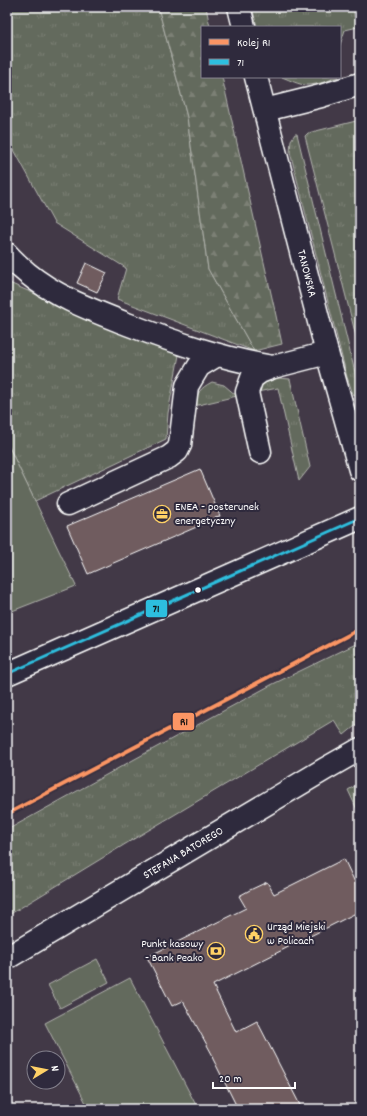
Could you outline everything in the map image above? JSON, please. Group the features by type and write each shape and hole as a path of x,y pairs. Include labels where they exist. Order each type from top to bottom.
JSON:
{"street":[{"path":"239,7 244,26"},
{"name":"TANOWSKA","path":"256,78 327,353 360,470"},
{"path":"265,110 321,96 360,84"},
{"path":"7,254 34,279 58,294 84,307 204,352 252,364 273,367"},
{"path":"260,452 247,392 252,378 260,372 273,367 327,353"},
{"path":"68,504 169,457 177,451 180,445 187,386 199,366 217,355"},
{"path":"7,674 360,518"},
{"name":"STEFANA BATOREGO","path":"7,958 360,749"}],"green space":[{"path":"7,7 158,7 187,117 208,269 254,351 117,299 126,268 54,223 7,137"},
{"path":"158,7 206,7 210,26 201,26 201,78 222,78 282,344 254,351 208,269 187,117"},
{"path":"252,7 353,7 358,27 345,30 341,42 341,26 257,26"},
{"path":"285,78 336,78 311,85 298,83"},
{"path":"360,120 360,352 305,136 308,133"},
{"path":"295,134 297,134 360,397 353,394 347,377 290,152 291,140"},
{"path":"7,282 179,355 168,413 166,439 35,501 7,443"},
{"path":"272,379 290,379 310,467 299,481 278,388 257,392 261,385"},
{"path":"212,382 224,385 237,396 194,406 200,391"},
{"path":"7,443 76,586 7,613"},
{"path":"360,642 360,722 344,735 334,720 7,916 7,830 271,685"},
{"path":"360,783 360,816 348,790"},
{"path":"97,959 109,982 60,1008 48,985"},
{"path":"130,978 198,1109 89,1109 66,1064 66,1050 59,1050 45,1023"}],"building":[{"path":"86,263 107,273 97,292 77,283"},
{"path":"200,469 220,516 88,574 67,526"},
{"name":"Urząd Miejski w Policach","path":"344,859 360,893 360,911 213,985 236,1032 257,1021 302,1109 238,1109 212,1057 213,1056 183,1001 172,1006 147,957 246,908 239,896 250,890 267,882 274,894"}],"rail line":[{"name":"R1","path":"7,814 360,629"}],"transit line":[{"name":"71","path":"7,674 360,518"}],"place":[{"name":"ENEA - posterunek energetyczny","path":"162,514"},
{"name":"Urząd Miejski w Policach","path":"254,934"},
{"name":"Punkt kasowy - Bank Peako","path":"216,951"}]}
